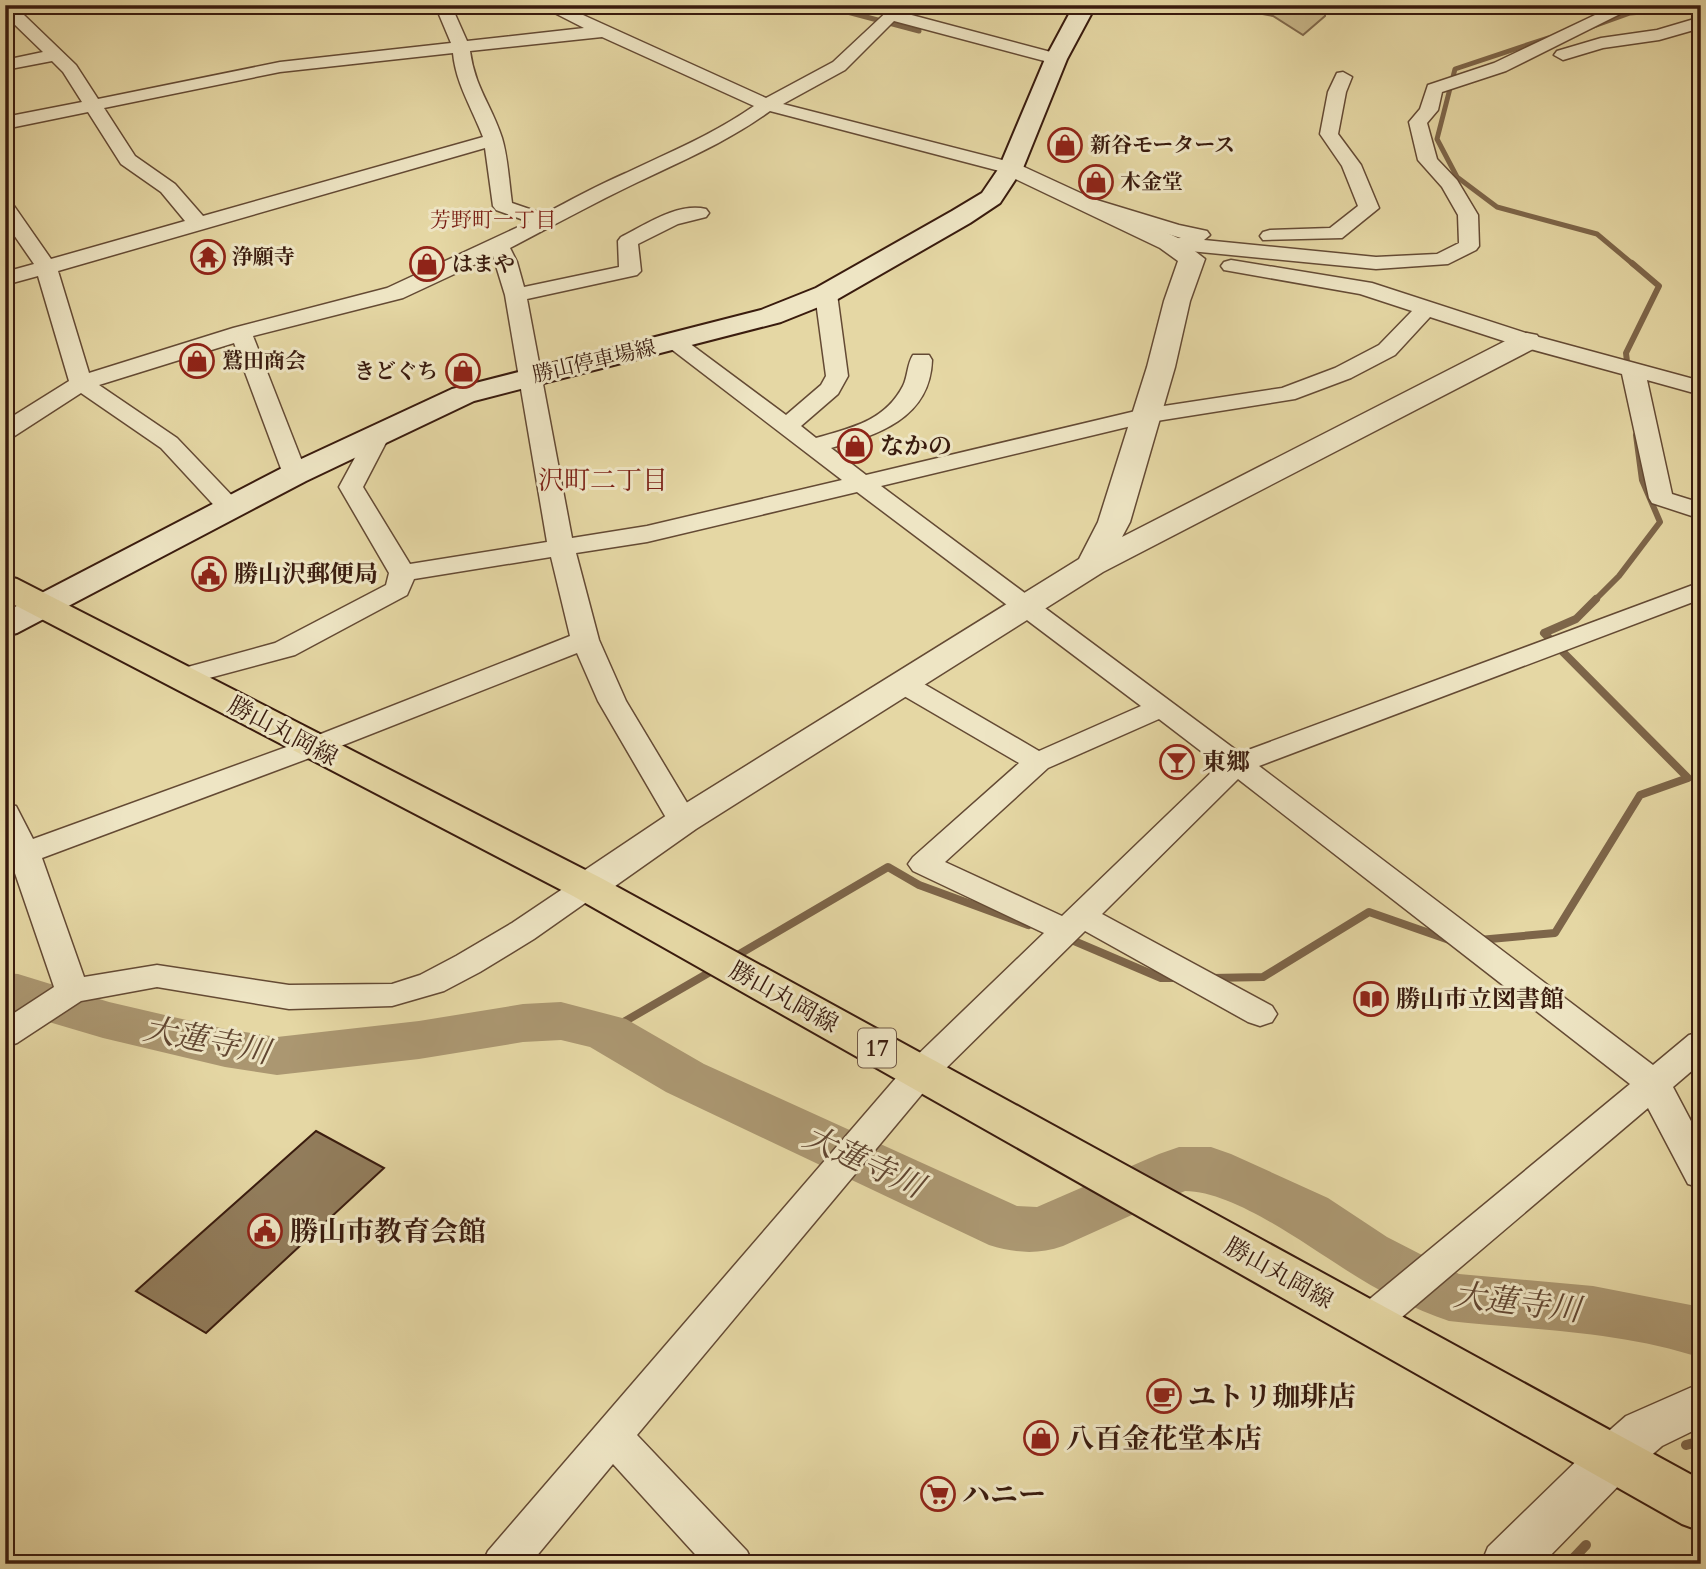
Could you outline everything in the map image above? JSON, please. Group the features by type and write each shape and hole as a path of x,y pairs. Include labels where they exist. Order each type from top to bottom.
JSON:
{"main road":[{"name":"勝山停車場線","path":"5,626 295,474 463,395 771,316 826,294 991,198 1011,168 1056,59 1084,5"},
{"name":"勝山丸岡線","path":"5,586 587,887 1701,1507"}],"street":[{"path":"443,5 461,46 464,72 493,140 503,206 547,222"},
{"path":"547,5 767,105 1011,168 1169,243 1192,259 1364,288 1527,341 1701,388"},
{"path":"1169,243 1376,262 1441,260 1469,246 1468,215 1450,184 1428,160 1418,122 1429,110 1434,89 1500,67 1630,5"},
{"path":"5,432 81,383 241,333 395,293 498,246 629,178 735,128 767,105 839,66 898,10 1056,59"},
{"path":"11,15 70,69 94,104 117,147 128,160 168,188 199,225"},
{"path":"1500,67 1518,70 1551,64 1562,55 1589,46 1660,35 1701,22"},
{"path":"5,122 280,67 606,31"},
{"path":"5,65 56,55"},
{"path":"1090,204 1118,209 1186,233 1236,237 1335,234 1369,208 1351,164 1329,134 1337,92 1343,77"},
{"path":"5,279 493,140"},
{"path":"6,209 46,267 81,383 170,443 231,509"},
{"path":"516,295 630,271 628,242 672,219 699,213"},
{"path":"498,246 507,262 516,295 561,546 585,640 612,701 683,821"},
{"path":"1092,565 1114,522 1161,367 1177,301 1192,259"},
{"path":"787,426 830,389 837,376 826,294"},
{"path":"402,572 647,534 1144,416 1287,394 1343,373 1387,351 1426,308"},
{"path":"241,333 295,474"},
{"path":"5,1035 72,991 157,976 289,997 392,995 432,983 523,931 683,821 1092,565 1527,341"},
{"path":"673,342 1237,764 1653,1083 1701,1174"},
{"path":"813,446 886,424 901,410 921,375 921,360"},
{"path":"1633,370 1661,498 1701,512"},
{"path":"183,677 285,649 398,589 402,572 352,487 378,435"},
{"path":"503,1564 920,1073 1237,764 1701,590"},
{"path":"25,853 313,747 585,640"},
{"path":"902,683 1038,762"},
{"path":"1161,708 1038,762 924,864 1074,923 1260,1014"},
{"path":"5,813 25,853 72,991"},
{"path":"1368,1323 1701,1044"},
{"path":"1507,1564 1613,1458 1644,1432 1701,1404"},
{"path":"611,1435 733,1564"}],"shaded area":[{"path":"1213,5 1325,5 1325,16 1303,35 1273,16"}],"building":[{"name":"勝山市教育会館","path":"316,1131 384,1168 206,1333 136,1291"}],"waterway":[{"path":"821,5 919,31"},
{"path":"1591,27 1630,13 1701,7"},
{"path":"1548,38 1455,69 1437,139 1457,177 1497,207 1597,234 1634,265"},
{"path":"1628,370 1626,353 1659,286 1632,263"},
{"path":"1479,940 1555,933 1640,795 1688,778 1544,633 1576,619 1619,576 1660,522 1642,480 1636,435"},
{"path":"731,959 888,867 919,885 1028,925"},
{"path":"1212,978 1263,977 1369,912 1455,942"},
{"path":"1067,938 1161,978 1178,978"},
{"path":"615,1027 717,968"},
{"name":"大蓮寺川","path":"5,991 18,992 103,1019 225,1048 277,1056 419,1040 523,1023 561,1021 607,1032 685,1078 1010,1229 1042,1230 1179,1169 1211,1169 1307,1214 1366,1253 1449,1297 1593,1311 1686,1327 1701,1333"},
{"path":"607,1032 618,1026"},
{"path":"1686,1445 1701,1441"},
{"path":"1568,1564 1586,1545"}],"place":[{"name":"新谷モータース","path":"1065,145"},
{"name":"木金堂","path":"1096,182"},
{"name":"浄願寺","path":"208,257"},
{"name":"はまや","path":"427,264"},
{"name":"鷲田商会","path":"197,361"},
{"name":"きどぐち","path":"463,371"},
{"name":"なかの","path":"855,446"},
{"name":"勝山沢郵便局","path":"209,574"},
{"name":"東郷","path":"1177,762"},
{"name":"勝山市立図書館","path":"1371,999"},
{"name":"勝山市教育会館","path":"265,1231"},
{"name":"ユトリ珈琲店","path":"1164,1396"},
{"name":"八百金花堂本店","path":"1041,1438"},
{"name":"ハニー","path":"938,1494"}],"district":[{"name":"芳野町一丁目","path":"493,220"},
{"name":"沢町二丁目","path":"603,480"}]}
